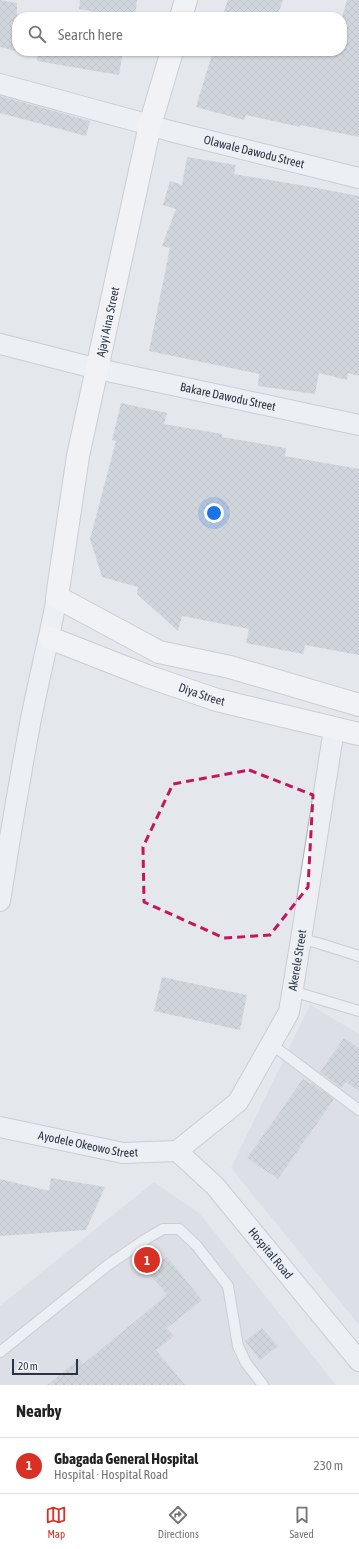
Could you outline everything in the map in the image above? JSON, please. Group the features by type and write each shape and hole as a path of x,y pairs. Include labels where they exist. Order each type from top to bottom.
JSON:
{"main road":[{"path":"182,12 186,0"},
{"name":"Ajayi Aina Street","path":"57,596 78,456 150,125 171,56"},
{"path":"57,596 159,652 230,667 359,705"},
{"name":"Diya Street","path":"50,638 147,676 217,700 359,734"}],"street":[{"name":"Olawale Dawodu Street","path":"0,84 150,125 170,132 359,178"},
{"name":"Bakare Dawodu Street","path":"0,344 98,369 359,425"},
{"path":"0,901 8,845 30,723 50,638 57,596"},
{"name":"Akerele Street","path":"177,1151 238,1102 288,1012 302,939 334,729"},
{"name":"Ayodele Okeowo Street","path":"0,1127 123,1153 177,1151"},
{"name":"Hospital Road","path":"177,1151 215,1186 359,1361"}],"lane":[{"path":"302,939 359,956"},
{"path":"292,992 359,1011"},
{"path":"271,1044 359,1110"},
{"path":"0,1352 108,1265 163,1229 179,1229 197,1246 228,1286 238,1346 246,1363 263,1385"}],"highlighted area":[{"path":"249,770 313,795 308,887 270,935 224,938 144,902 143,847 173,784"}],"shaded area":[{"path":"310,1005 359,1034 359,1325 231,1168"},
{"path":"154,1182 200,1214 336,1385 0,1385 0,1306"}],"building":[{"path":"0,0 17,3 17,12 12,12 12,50 0,47"},
{"path":"80,0 137,0 136,12 95,12 79,9"},
{"path":"228,0 283,0 279,12 224,12"},
{"path":"347,0 359,0 359,137 300,125 300,127 246,115 244,120 196,107 211,56 347,56 347,12 343,12"},
{"path":"38,56 122,56 119,75 37,61"},
{"path":"0,96 90,121 86,136 0,113"},
{"path":"187,157 236,165 234,174 359,196 359,376 348,373 347,380 319,373 315,394 258,386 259,374 149,351 170,248 162,246 176,209 163,205 170,181 182,185"},
{"path":"121,403 167,413 164,424 222,434 222,437 286,448 285,456 359,469 359,655 305,645 303,654 246,643 249,629 182,616 178,631 137,594 138,587 102,577 90,539 116,441 112,440"},
{"path":"162,977 247,995 240,1030 154,1011"},
{"path":"344,1038 359,1048 359,1091 346,1082 341,1088 320,1072"},
{"path":"303,1079 311,1084 312,1083 334,1099 278,1179 247,1158"},
{"path":"51,1178 105,1187 86,1230 0,1236 0,1179 49,1191"},
{"path":"167,1257 202,1300 167,1328 174,1336 156,1350 185,1385 47,1385 79,1359 83,1364 167,1295 148,1272"},
{"path":"262,1328 278,1346 260,1360 245,1341"}],"place":[{"name":"Gbagada General Hospital","path":"147,1260"}]}
